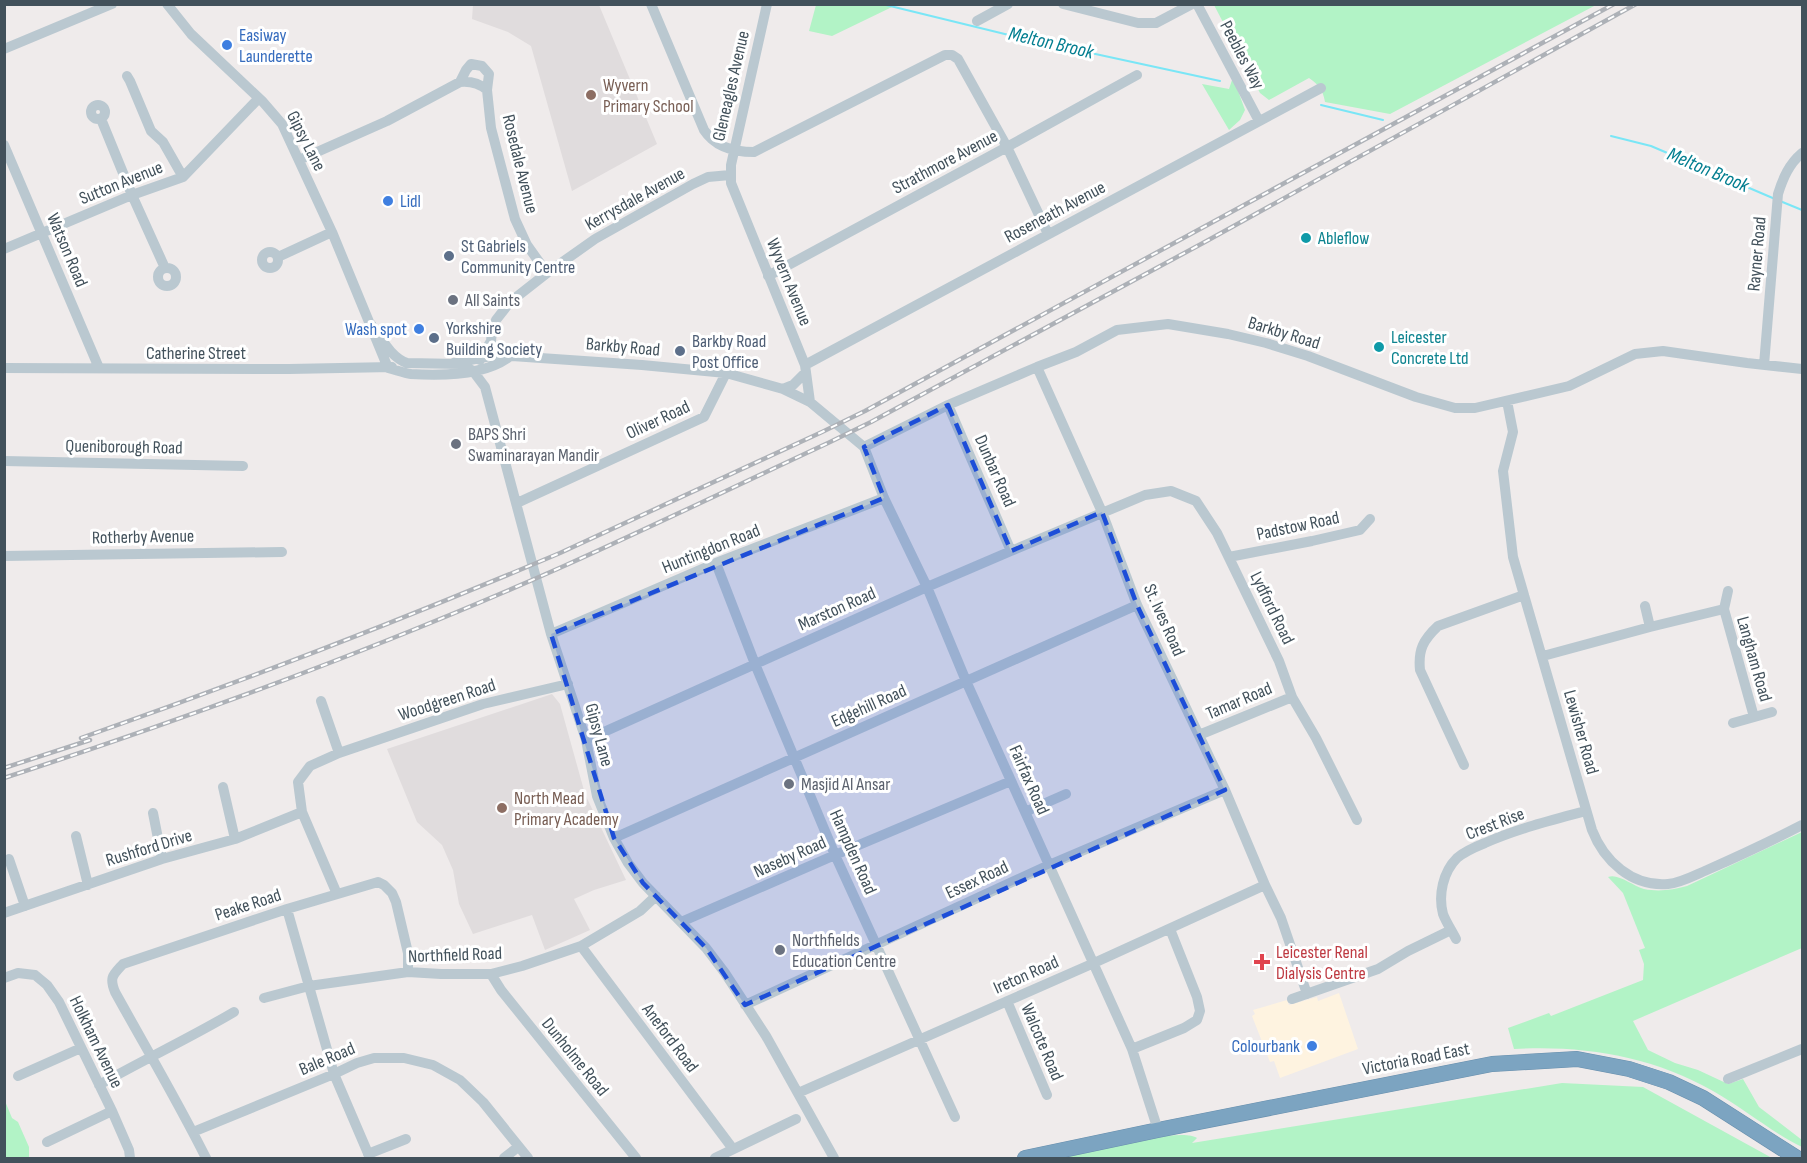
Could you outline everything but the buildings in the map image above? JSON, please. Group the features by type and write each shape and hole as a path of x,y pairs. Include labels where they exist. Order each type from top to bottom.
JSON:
{"highway":[{"name":"Victoria Road East","path":"1025,1158 1492,1064 1577,1059 1629,1069 1669,1082 1703,1098 1797,1158"}],"street":[{"path":"4,49 112,4"},
{"name":"Gipsy Lane","path":"167,4 191,34 259,98 282,124 332,232 388,368"},
{"path":"651,4 704,130 710,139 734,150 754,152 945,55 952,55 958,59 1007,147 1048,234"},
{"name":"Gleneagles Avenue","path":"730,175 767,4"},
{"path":"977,21 1008,4"},
{"path":"1063,4 1138,23 1156,23 1192,4"},
{"name":"Peebles Way","path":"1197,4 1259,121"},
{"name":"Rosedale Avenue","path":"299,160 387,121 460,82 471,64 482,66 489,74 491,128 515,219 527,245 547,273"},
{"name":"Strathmore Avenue","path":"768,276 1137,75"},
{"path":"127,76 152,130 163,142 183,177"},
{"path":"460,82 479,84 488,90"},
{"name":"Roseneath Avenue","path":"806,368 1048,234 1321,88"},
{"name":"Sutton Avenue","path":"4,249 132,195 183,177 259,98"},
{"path":"101,119 165,268"},
{"name":"Watson Road","path":"4,145 99,368"},
{"name":"Rayner Road","path":"1764,365 1778,194 1786,172 1803,153"},
{"name":"Kerrysdale Avenue","path":"473,371 491,341 496,320 503,309 547,273 595,239 693,184 708,177 730,175"},
{"name":"Wyvern Avenue","path":"730,175 735,196 806,368 810,402"},
{"path":"278,257 332,232"},
{"name":"Gipsy Lane","path":"370,323 394,357 407,363"},
{"name":"Barkby Road","path":"473,371 496,364 509,357 543,357 726,373 783,389 810,402 864,447 948,405 1076,352 1117,330 1168,324 1266,343 1308,356 1416,397 1455,408 1476,408 1569,386 1635,354 1663,351 1803,369"},
{"path":"491,341 509,357"},
{"path":"359,368 370,361 377,343"},
{"path":"388,368 407,363 454,363 496,355 509,357"},
{"path":"454,363 473,371"},
{"path":"485,387 496,364"},
{"name":"St. Ives Road","path":"1037,367 1102,512 1137,605 1225,790 1292,946 1307,994"},
{"name":"Catherine Street","path":"4,368 145,370 388,368"},
{"path":"388,368 410,374 457,374 473,371"},
{"path":"783,389 793,385 806,368"},
{"name":"Gipsy Lane","path":"473,371 485,387 551,634 586,740 597,796 614,838 643,883 706,948 766,1036 834,1158"},
{"name":"Oliver Road","path":"517,503 704,417 726,373"},
{"name":"Lewisher Road","path":"1507,401 1513,432 1503,471 1503,484 1513,557 1586,811 1597,843 1605,856 1637,879 1669,884 1745,853 1803,825"},
{"name":"Dunbar Road","path":"948,405 1011,551"},
{"name":"Fairfax Road","path":"864,447 884,498 927,587 966,681 1132,1049 1158,1130"},
{"name":"Queniborough Road","path":"4,461 243,466"},
{"name":"Lydford Road","path":"1102,512 1145,495 1171,491 1196,501 1217,533 1279,661 1292,697 1316,738 1357,820"},
{"name":"Huntingdon Road","path":"551,634 716,563 884,498"},
{"name":"Marston Road","path":"586,740 927,587 1102,512"},
{"name":"Padstow Road","path":"1229,557 1360,530 1370,519"},
{"name":"Rotherby Avenue","path":"4,556 282,552"},
{"name":"Hampden Road","path":"716,563 835,855 955,1117"},
{"name":"Langham Road","path":"1728,591 1724,609 1754,717"},
{"path":"1464,765 1420,670 1419,657 1422,646 1428,635 1438,626 1524,595"},
{"name":"Edgehill Road","path":"614,838 1137,605"},
{"path":"1645,606 1650,627"},
{"name":"Langham Road","path":"1543,656 1724,609"},
{"name":"Woodgreen Road","path":"337,894 302,812 298,782 310,766 339,753 483,704 567,684"},
{"name":"Tamar Road","path":"1199,735 1292,697"},
{"path":"321,701 339,753"},
{"name":"Langham Road","path":"1733,723 1772,712"},
{"name":"Naseby Road","path":"681,922 1011,781"},
{"path":"223,787 235,839"},
{"name":"Essex Road","path":"745,1005 1049,865 1225,790"},
{"path":"1025,812 1066,794"},
{"name":"Crest Rise","path":"1292,999 1378,969 1408,951 1453,934 1443,915 1441,899 1443,882 1457,858 1505,834 1586,811"},
{"name":"Rushford Drive","path":"4,913 162,859 235,839 302,812"},
{"path":"153,813 162,859"},
{"path":"76,836 88,885"},
{"path":"9,859 25,906"},
{"name":"Peake Road","path":"150,1056 112,983 113,975 123,964 287,909 378,882 384,885 392,893 396,902 408,953 408,972"},
{"name":"Ireton Road","path":"798,1093 1007,1002 1265,885"},
{"name":"Northfield Road","path":"264,998 309,986 408,972 491,974 522,966 581,946 640,911 656,896"},
{"path":"287,909 334,1074 369,1156 406,1139"},
{"path":"1132,1049 1184,1028 1197,1020 1200,1011 1197,997 1170,929"},
{"name":"Aneford Road","path":"581,946 733,1149"},
{"name":"Holkham Avenue","path":"4,978 18,973 35,975 48,985 59,1002 112,1111 129,1150 130,1158"},
{"name":"Dunholme Road","path":"491,974 501,990 636,1158"},
{"name":"Walcote Road","path":"1007,1002 1047,1095"},
{"path":"99,1085 234,1012"},
{"path":"18,1076 81,1048"},
{"path":"1728,1079 1803,1048"},
{"path":"150,1056 170,1087 206,1158"},
{"name":"Bale Road","path":"193,1132 357,1063 374,1058 404,1058 433,1065 460,1080 483,1101 528,1158"},
{"path":"47,1142 112,1111"},
{"path":"715,1158 796,1119"},
{"path":"504,1158 518,1147"}],"highlighted area":[{"path":"948,405 1011,551 1102,512 1137,605 1225,790 745,1005 706,948 643,883 614,838 551,634 884,498 864,447"}],"shaded area":[{"name":"Wyvern Primary School","path":"473,5 599,5 657,144 572,191 531,46 508,32 472,19"},
{"name":"North Mead Primary Academy","path":"552,694 560,704 585,794 626,880 574,899 590,930 545,950 532,915 473,934 459,904 453,870 442,845 417,822 387,749"},
{"path":"1339,993 1358,1049 1280,1078 1274,1061 1270,1062 1252,1016 1255,1014 1253,1010 1287,1000 1289,1005 1317,997 1318,1001"}],"green space":[{"path":"882,4 892,7 832,36 809,31 816,5"},
{"path":"1214,5 1596,5 1390,114 1325,102 1320,88 1309,78 1269,100 1260,93"},
{"path":"1233,77 1245,110 1240,120 1229,130 1202,84 1229,89"},
{"path":"1802,832 1802,948 1633,1021 1648,1050 1728,1084 1743,1079 1759,1107 1802,1140 1802,1147 1713,1091 1666,1069 1616,1055 1591,1051 1514,1049 1508,1028 1549,1013 1551,1016 1643,980 1644,964 1639,950 1645,948 1623,893 1608,877 1626,880 1649,890 1687,886"},
{"path":"1562,1083 1643,1087 1772,1158 1062,1158 1172,1135 1188,1135 1197,1138 1192,1143"},
{"path":"5,1101 12,1118 18,1122 29,1147 29,1158 5,1158"}],"waterway":[{"name":"Melton Brook","path":"882,4 1017,37 1220,81"},
{"name":"Melton Brook","path":"1321,105 1383,120"},
{"name":"Melton Brook","path":"1611,136 1651,146 1775,199"},
{"name":"Melton Brook","path":"1780,201 1802,210"}],"railway":[{"path":"81,738 322,649 501,578 822,432 865,411 1614,4"},
{"path":"4,778 217,705 426,625 564,566 828,443 1203,243 1636,4"},
{"path":"4,768 90,740"}],"place":[{"name":"Easiway Launderette","path":"227,45"},
{"name":"Wyvern Primary School","path":"591,95"},
{"name":"Lidl","path":"388,201"},
{"name":"Ableflow","path":"1306,238"},
{"name":"St Gabriels Community Centre","path":"449,256"},
{"name":"All Saints","path":"453,300"},
{"name":"Wash spot","path":"419,329"},
{"name":"Yorkshire Building Society","path":"434,338"},
{"name":"Leicester Concrete Ltd","path":"1379,347"},
{"name":"Barkby Road Post Office","path":"680,351"},
{"name":"BAPS Shri Swaminarayan Mandir","path":"456,444"},
{"name":"Masjid Al Ansar","path":"789,784"},
{"name":"North Mead Primary Academy","path":"502,808"},
{"name":"Northfields Education Centre","path":"780,950"},
{"name":"Leicester Renal Dialysis Centre","path":"1262,962"},
{"name":"Colourbank","path":"1312,1046"}]}
